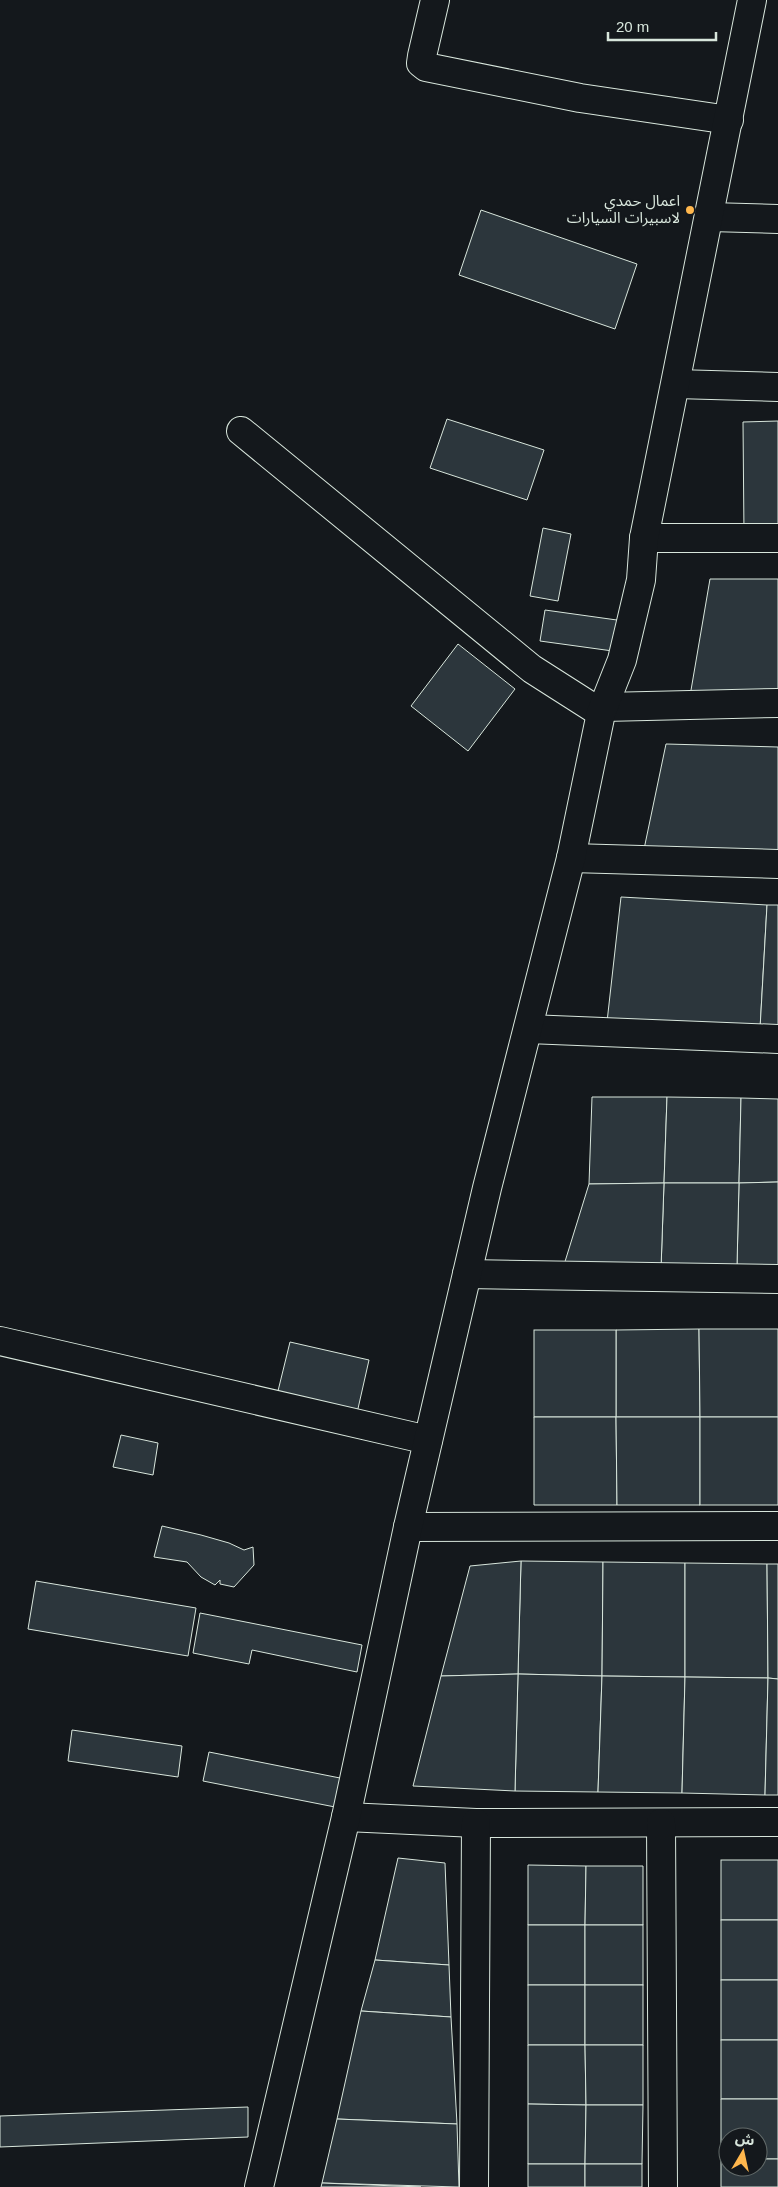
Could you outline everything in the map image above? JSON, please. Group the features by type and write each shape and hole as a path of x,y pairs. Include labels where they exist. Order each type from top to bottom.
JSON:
{"street":[{"path":"435,0 421,63 426,67 580,98 729,120"},
{"path":"259,2187 346,1817 408,1527 487,1188 571,858 602,710 622,660 637,598 641,580 644,538 752,0"},
{"path":"710,216 778,219"},
{"path":"676,384 778,387"},
{"path":"241,431 532,669 602,710 778,703"},
{"path":"644,538 778,538"},
{"path":"571,858 778,864"},
{"path":"528,1029 778,1039"},
{"path":"467,1274 778,1279"},
{"path":"0,1341 428,1440"},
{"path":"408,1527 778,1526"},
{"path":"346,1817 476,1823 778,1822"},
{"path":"661,1822 663,2187"},
{"path":"474,2187 476,1823"}],"building":[{"path":"481,210 637,264 615,329 459,275"},
{"path":"447,419 544,450 527,500 430,468"},
{"path":"778,421 778,535 744,535 743,422"},
{"path":"543,528 571,534 558,601 530,596"},
{"path":"710,579 778,579 778,696 690,696"},
{"path":"545,610 624,621 620,652 540,641"},
{"path":"458,644 515,689 468,751 411,706"},
{"path":"666,744 778,747 778,854 643,854"},
{"path":"621,897 767,905 760,1029 607,1022"},
{"path":"767,905 778,905 778,1030 760,1029"},
{"path":"592,1097 667,1097 664,1183 589,1184"},
{"path":"667,1097 741,1098 739,1183 664,1183"},
{"path":"741,1098 778,1099 778,1182 739,1183"},
{"path":"778,1182 778,1265 737,1266 739,1183"},
{"path":"664,1183 739,1183 737,1266 661,1269"},
{"path":"664,1183 661,1269 563,1268 589,1184"},
{"path":"699,1329 700,1417 616,1417 616,1330"},
{"path":"699,1329 778,1329 778,1417 700,1417"},
{"path":"534,1330 616,1330 616,1417 534,1417"},
{"path":"290,1342 369,1360 357,1413 277,1395"},
{"path":"534,1417 616,1417 617,1505 534,1505"},
{"path":"616,1417 700,1417 700,1505 617,1505"},
{"path":"700,1417 778,1417 778,1505 700,1505"},
{"path":"121,1435 158,1443 153,1475 113,1467"},
{"path":"162,1526 229,1543 244,1550 253,1547 254,1565 234,1587 220,1584 220,1580 215,1585 201,1577 187,1562 154,1557"},
{"path":"521,1561 603,1562 602,1676 518,1674"},
{"path":"521,1561 518,1674 441,1676 470,1566"},
{"path":"603,1562 685,1563 685,1677 602,1676"},
{"path":"685,1563 767,1564 768,1678 685,1677"},
{"path":"767,1564 778,1564 778,1679 768,1678"},
{"path":"36,1581 196,1608 188,1656 28,1629"},
{"path":"200,1613 362,1645 357,1672 252,1650 249,1664 193,1653"},
{"path":"518,1674 602,1676 598,1792 515,1791"},
{"path":"518,1674 515,1791 413,1786 441,1676"},
{"path":"602,1676 685,1677 682,1793 598,1792"},
{"path":"685,1677 768,1678 765,1795 682,1793"},
{"path":"768,1678 778,1679 778,1795 765,1795"},
{"path":"72,1730 182,1746 178,1777 68,1761"},
{"path":"209,1752 340,1778 335,1807 203,1781"},
{"path":"398,1858 445,1863 449,1965 375,1960"},
{"path":"721,1860 778,1860 778,1920 721,1920"},
{"path":"528,1865 586,1866 585,1925 528,1925"},
{"path":"586,1866 643,1866 643,1925 585,1925"},
{"path":"721,1920 778,1920 778,1980 721,1980"},
{"path":"528,1925 585,1925 585,1985 528,1985"},
{"path":"585,1925 643,1925 643,1985 585,1985"},
{"path":"375,1960 449,1965 451,2017 361,2011"},
{"path":"721,1980 778,1980 778,2040 721,2040"},
{"path":"528,1985 585,1985 585,2045 528,2045"},
{"path":"585,1985 643,1985 643,2045 585,2045"},
{"path":"361,2011 451,2017 457,2124 337,2119"},
{"path":"721,2040 778,2040 778,2099 721,2099"},
{"path":"528,2045 585,2045 586,2105 528,2104"},
{"path":"585,2045 643,2045 643,2105 586,2105"},
{"path":"721,2099 778,2099 778,2159 768,2159 768,2127 721,2127"},
{"path":"528,2104 586,2105 585,2164 528,2164"},
{"path":"586,2105 643,2105 642,2164 585,2164"},
{"path":"248,2107 248,2137 0,2147 0,2116"},
{"path":"337,2119 457,2124 459,2187 322,2183"},
{"path":"768,2159 778,2159 778,2187 721,2187 721,2177 768,2177"},
{"path":"528,2164 585,2164 585,2187 528,2187"},
{"path":"585,2164 642,2164 642,2187 585,2187"},
{"path":"322,2183 421,2187 321,2187"}],"place":[{"name":"اعمال حمدي لاسبيرات السيارات","path":"690,210"}]}
